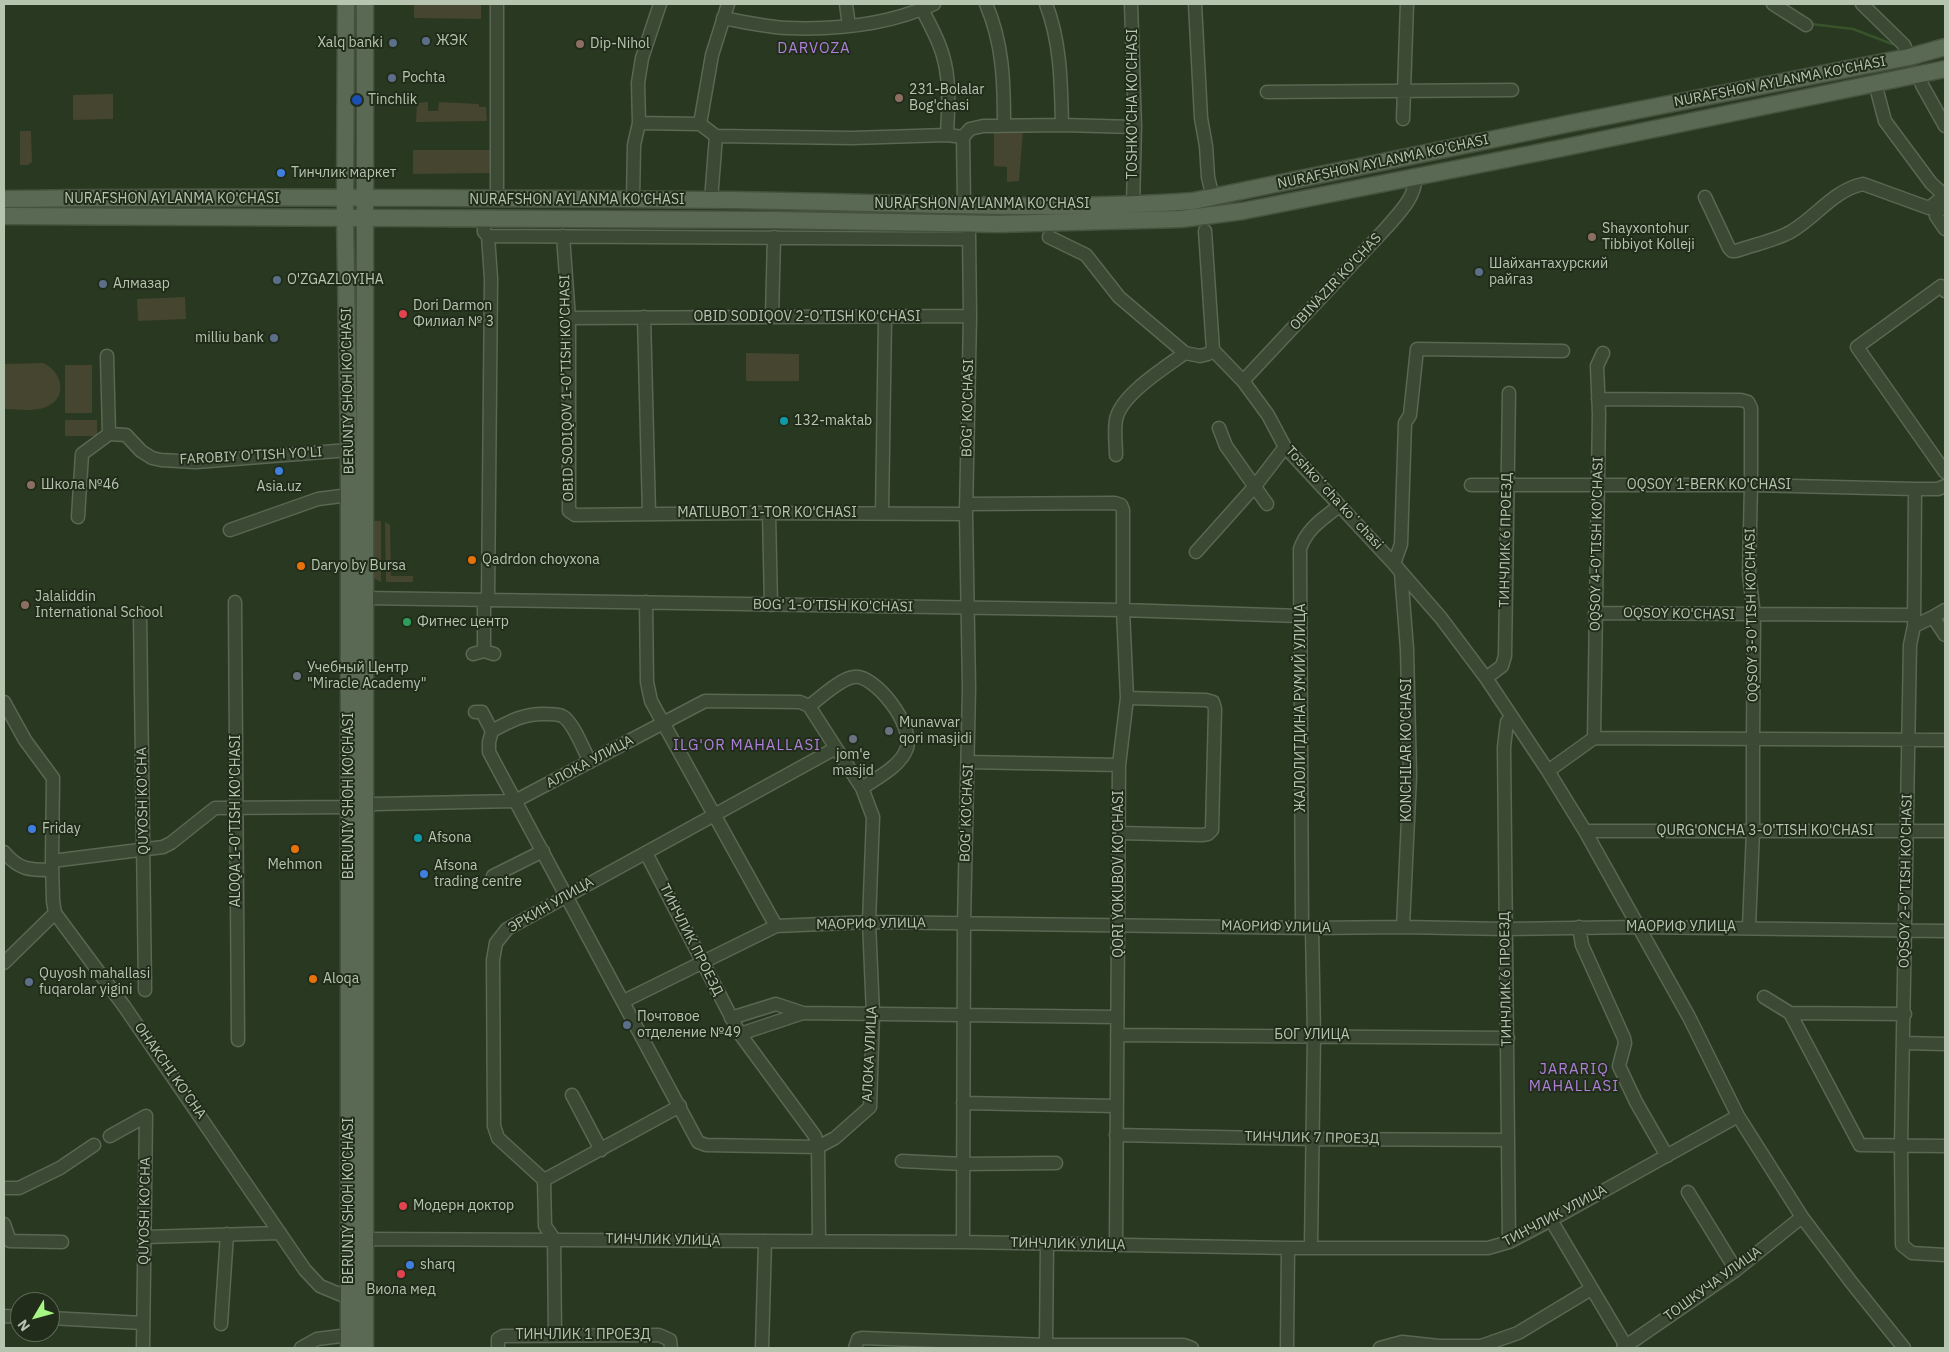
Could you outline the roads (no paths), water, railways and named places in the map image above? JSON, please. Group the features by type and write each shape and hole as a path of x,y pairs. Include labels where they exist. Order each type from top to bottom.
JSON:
{"main road":[{"name":"BERUNIY SHOH KO'CHASI","path":"346,4 345,217 349,450 349,1342"},
{"name":"BERUNIY SHOH KO'CHASI","path":"365,4 365,1348"},
{"name":"NURAFSHON AYLANMA KO'CHASI","path":"4,199 735,200 964,205 1133,204 1193,201 1560,125 1909,57 1945,48"},
{"name":"NURAFSHON AYLANMA KO'CHASI","path":"4,216 734,220 998,224 1182,219 1243,211 1945,69"},
{"path":"1834,72 1830,76 1829,83 1832,88 1838,91"},
{"path":"1745,90 1751,93 1754,99 1753,105 1748,110"},
{"path":"99,198 99,216"},
{"path":"167,199 161,208 167,217"},
{"path":"571,199 564,209 566,215 571,219"},
{"path":"734,220 739,216 741,210 735,200"}],"street":[{"path":"497,4 497,199"},
{"path":"633,200 634,145 639,124 638,82 642,58 660,4"},
{"path":"700,124 712,55 722,18 728,4"},
{"path":"846,4 849,26"},
{"path":"986,4 994,23 1004,74 1004,125"},
{"path":"1046,4 1050,14 1061,68 1062,125"},
{"name":"TOSHKO'CHA KO'CHASI","path":"1132,4 1135,127 1133,204"},
{"path":"1194,4 1201,118 1206,146 1208,177 1213,198"},
{"path":"1403,119 1406,4"},
{"path":"1773,4 1806,25"},
{"path":"1862,4 1904,45 1909,57"},
{"path":"722,18 786,28 849,26 877,22 928,6 945,64 948,95 947,135"},
{"path":"1919,74 1922,85 1945,126"},
{"path":"1705,197 1732,251 1791,232 1833,199 1854,186 1863,184 1929,208 1945,196 1930,183 1885,121 1876,83"},
{"path":"1268,92 1512,90"},
{"path":"639,124 700,124 716,136 852,138 947,135 963,137"},
{"path":"964,205 963,137 970,129 977,126 1004,125 1135,127"},
{"path":"711,200 716,136"},
{"name":"OBINAZIR KO'CHAS","path":"1243,381 1404,207 1416,187 1415,176"},
{"path":"1945,205 1936,216 1945,229"},
{"path":"484,218 484,232 488,236 491,279 484,653"},
{"path":"1048,237 1086,255 1119,297 1185,353 1200,356 1208,354 1213,350 1205,231"},
{"path":"488,236 774,237 772,317"},
{"name":"OBID SODIQOV 1-O'TISH KO'CHASI","path":"563,236 569,318 569,511"},
{"name":"BOG' KO'CHASI","path":"774,237 969,236 970,316 966,509 968,762 963,1014 963,1242"},
{"path":"1945,291 1941,286 1857,347 1945,472"},
{"name":"OBID SODIQOV 2-O'TISH KO'CHASI","path":"569,318 970,316"},
{"path":"644,317 649,513"},
{"path":"882,514 885,317"},
{"name":"KONCHILAR KO'CHASI","path":"1403,927 1410,776 1407,649 1397,568 1401,544 1405,422 1410,415 1417,349 1563,351"},
{"name":"Toshkoʻcha koʻchasi","path":"1213,350 1243,381 1268,415 1285,447 1339,506 1355,520 1441,618 1486,678 1586,831 1689,1017 1738,1116 1802,1217 1904,1348"},
{"path":"1116,455 1116,419 1125,402 1135,391 1185,353"},
{"name":"OQSOY 4-O'TISH KO'CHASI","path":"1594,738 1598,484 1597,366 1603,353"},
{"path":"78,517 82,454 109,434 107,356"},
{"name":"ТИНЧЛИК 6 ПРОЕЗД","path":"1486,678 1502,666 1505,656 1508,393"},
{"name":"OQSOY 3-O'TISH KO'CHASI","path":"1598,399 1741,400 1748,402 1751,408 1752,485 1749,574 1754,615 1754,739 1749,927"},
{"path":"1219,428 1226,446 1267,504"},
{"name":"FAROBIY O'TISH YO'LI","path":"109,434 126,435 141,451 152,458 161,460 196,462 349,450"},
{"path":"1196,552 1255,486 1285,447"},
{"name":"OQSOY 1-BERK KO'CHASI","path":"1471,486 1598,484 1752,485 1915,489 1938,489 1945,486"},
{"name":"OQSOY 2-O'TISH KO'CHASI","path":"1915,489 1914,620 1910,645 1901,1145 1902,1245 1912,1253 1945,1255"},
{"path":"230,530 318,499 349,495"},
{"name":"MATLUBOT 1-TOR KO'CHASI","path":"569,511 575,515 649,513 882,514 1115,503 1120,505"},
{"name":"QORI YOKUBOV KO'CHASI","path":"1116,1244 1119,765 1127,698 1123,610 1124,510 1120,505"},
{"name":"ЖАЛОЛИТДИНА РУМИЙ УЛИЦА","path":"1311,1247 1314,1035 1307,928 1300,549 1303,538 1316,523 1339,506"},
{"path":"769,513 771,605"},
{"path":"349,576 365,598 349,618"},
{"name":"BOG' 1-O'TISH KO'CHASI","path":"365,598 1123,610 1300,616"},
{"name":"ALOQA 1-O'TISH KO'CHASI","path":"235,602 238,1040"},
{"path":"646,602 648,692 650,701 776,926"},
{"name":"OQSOY KO'CHASI","path":"1595,613 1914,620 1933,617 1945,610"},
{"name":"QUYOSH KO'CHA","path":"140,612 145,990"},
{"path":"1933,617 1945,635"},
{"path":"809,706 847,679 855,676 864,679 873,686 887,698 899,713 906,727 907,747 892,767 862,788"},
{"path":"1119,833 1202,835 1208,834 1212,830 1215,709 1213,702 1206,700 1127,698"},
{"name":"АЛОКА УЛИЦА","path":"4,852 10,859 27,870 163,847 171,843 215,808 349,807 515,801 705,701 800,702 809,706 862,788 873,817 869,922 873,1014 870,1107 835,1138 818,1147"},
{"path":"4,702 25,740 53,778 52,866 55,913 4,963"},
{"path":"475,712 482,712 492,732"},
{"path":"590,762 571,725 562,716 549,714 524,715 511,720 492,732 489,742 489,752 698,1142 701,1144 818,1147"},
{"name":"ТИНЧЛИК 6 ПРОЕЗД","path":"1508,1242 1508,1038 1505,929 1504,747 1507,722 1510,717"},
{"path":"1548,771 1594,738 1945,740"},
{"name":"ЭРКИН УЛИЦА","path":"544,1180 498,1138 494,1126 492,960 496,943 507,929 836,748"},
{"path":"968,762 1119,765"},
{"name":"QURG'ONCHA 3-O'TISH KO'CHASI","path":"1586,831 1945,831"},
{"path":"493,876 542,851"},
{"name":"ТИНЧЛИК ПРОЕЗД","path":"646,853 740,1034 815,1136 818,1147 819,1241"},
{"name":"OHAKCHI KO'CHA","path":"55,913 124,1006 305,1270 320,1286 349,1298"},
{"name":"МАОРИФ УЛИЦА","path":"624,1001 776,926 869,922 1307,928 1749,927 1945,931"},
{"path":"1579,928 1582,945 1624,1038 1625,1043 1619,1066 1636,1102 1667,1156"},
{"path":"1764,997 1790,1013 1860,1145 1945,1146"},
{"path":"731,1018 776,1004 803,1013 1116,1016"},
{"path":"740,1034 803,1013"},
{"path":"1790,1013 1904,1014"},
{"name":"БОГ УЛИЦА","path":"1117,1035 1314,1035 1508,1038"},
{"path":"1904,1044 1945,1044"},
{"path":"572,1095 601,1150"},
{"path":"963,1103 1116,1106"},
{"path":"555,1336 554,1239 545,1226 544,1180 680,1106"},
{"name":"QUYOSH KO'CHA","path":"110,1136 146,1116 143,1348"},
{"name":"ТИНЧЛИК УЛИЦА","path":"365,1239 963,1242 1288,1248 1488,1248 1508,1242 1551,1220 1738,1116"},
{"name":"ТИНЧЛИК 7 ПРОЕЗД","path":"1116,1135 1507,1140"},
{"path":"4,1188 19,1188 60,1168 94,1145"},
{"path":"902,1161 963,1164 1056,1163"},
{"path":"1688,1192 1736,1270"},
{"path":"349,1213 365,1239 349,1255"},
{"name":"ТОШКУЧА УЛИЦА","path":"1624,1347 1736,1270 1802,1217"},
{"path":"1551,1220 1624,1347"},
{"path":"4,1224 10,1241 62,1242"},
{"path":"145,1237 280,1233"},
{"path":"222,1324 227,1234"},
{"path":"762,1348 765,1241"},
{"path":"1046,1345 1047,1244"},
{"path":"1287,1348 1288,1248"},
{"path":"1380,1348 1402,1342 1439,1346 1481,1346 1518,1333 1591,1290"},
{"path":"60,1319 143,1323"},
{"name":"ТИНЧЛИК 1 ПРОЕЗД","path":"498,1348 500,1336 659,1335 670,1340 671,1348"},
{"path":"302,1348 317,1338 349,1342"},
{"path":"855,1348 858,1339 862,1338 1046,1345 1184,1345 1192,1348"}],"waterway":[{"path":"1811,24 1853,29 1892,44"}],"place":[{"name":"ЖЭК","path":"426,41"},
{"name":"Xalq banki","path":"393,43"},
{"name":"Dip-Nihol","path":"580,44"},
{"name":"Pochta","path":"392,78"},
{"name":"231-Bolalar Bog'chasi","path":"899,98"},
{"name":"Tinchlik","path":"357,100"},
{"name":"Тинчлик маркет","path":"281,173"},
{"name":"Shayxontohur Tibbiyot Kolleji","path":"1592,237"},
{"name":"Шайхантахурский райгаз","path":"1479,272"},
{"name":"O'ZGAZLOYIHA","path":"277,280"},
{"name":"Алмазар","path":"103,284"},
{"name":"Dori Darmon Филиал № 3","path":"403,314"},
{"name":"milliu bank","path":"274,338"},
{"name":"132-maktab","path":"784,421"},
{"name":"Asia.uz","path":"279,471"},
{"name":"Школа №46","path":"31,485"},
{"name":"Qadrdon choyxona","path":"472,560"},
{"name":"Daryo by Bursa","path":"301,566"},
{"name":"Jalaliddin International School","path":"25,605"},
{"name":"Фитнес центр","path":"407,622"},
{"name":"Учебный Центр \"Miracle Academy\"","path":"297,676"},
{"name":"Munavvar qori masjidi","path":"889,731"},
{"name":"jom'e masjid","path":"853,739"},
{"name":"Friday","path":"32,829"},
{"name":"Afsona","path":"418,838"},
{"name":"Mehmon","path":"295,849"},
{"name":"Afsona trading centre","path":"424,874"},
{"name":"Aloqa","path":"313,979"},
{"name":"Quyosh mahallasi fuqarolar yigini","path":"29,982"},
{"name":"Почтовое отделение №49","path":"627,1025"},
{"name":"Модерн доктор","path":"403,1206"},
{"name":"sharq","path":"410,1265"},
{"name":"Виола мед","path":"401,1274"}],"district":[{"name":"DARVOZA","path":"814,49"},
{"name":"ILG'OR MAHALLASI","path":"747,746"},
{"name":"JARARIQ MAHALLASI","path":"1574,1078"}]}
